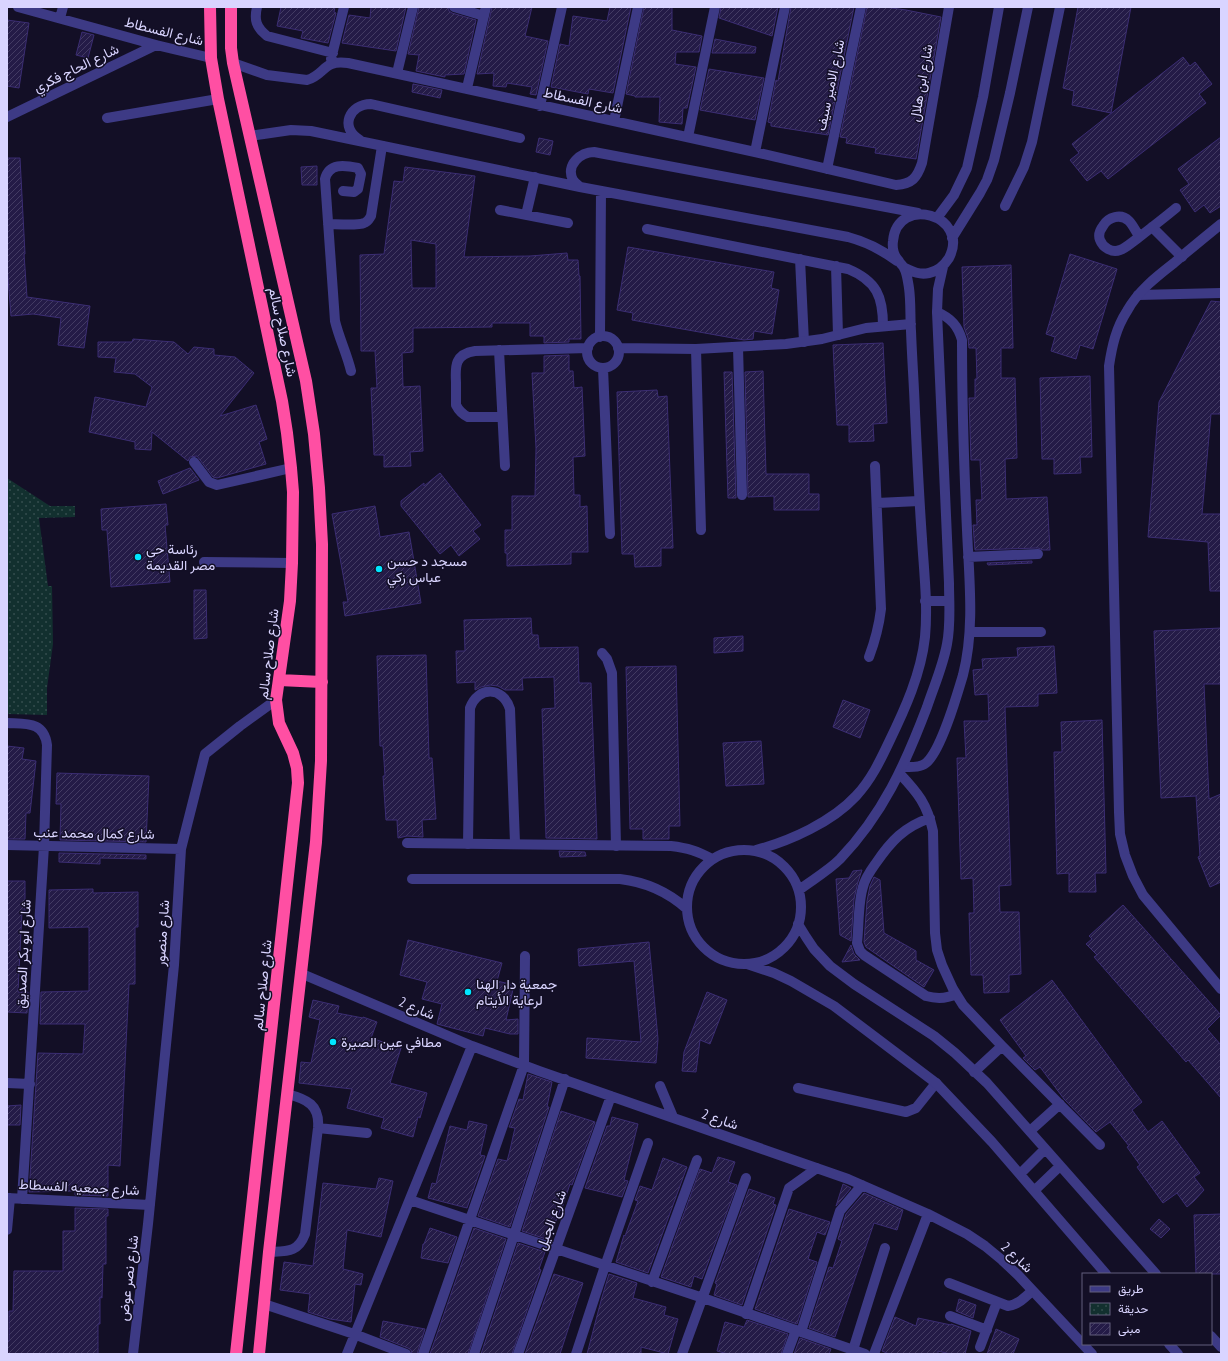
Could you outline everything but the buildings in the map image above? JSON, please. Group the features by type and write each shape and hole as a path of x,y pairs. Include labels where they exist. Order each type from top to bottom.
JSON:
{"highway":[{"name":"شارع صلاح سالم","path":"210,7 211,58 218,99 282,401 291,468 292,563 290,600 276,700 279,723 293,753 297,768 298,783 236,1354"},
{"name":"شارع صلاح سالم","path":"231,7 231,48 234,64 306,381 314,434 322,544 321,761 316,842 300,973 259,1354"},
{"path":"279,680 322,682"}],"street":[{"name":"شارع الفسطاط","path":"18,7 156,45 211,58"},
{"path":"60,18 62,7"},
{"path":"257,7 255,15 256,24 267,36 333,53"},
{"path":"234,64 267,75 307,80 313,78 322,69 330,64 344,7"},
{"path":"397,73 413,7"},
{"path":"454,7 485,12 467,88"},
{"path":"540,106 562,7"},
{"path":"614,121 638,7"},
{"path":"688,137 714,7"},
{"path":"755,152 786,7"},
{"name":"شارع الامير سيف","path":"827,169 861,7"},
{"name":"شارع ابن هلال","path":"922,164 949,7"},
{"path":"938,218 954,195 967,168 983,98 999,7"},
{"path":"952,238 980,193 987,180 994,160 1028,7"},
{"path":"1005,206 1024,167 1032,142 1060,7"},
{"name":"شارع الحاج فكري","path":"7,117 156,45"},
{"name":"شارع الفسطاط","path":"330,64 341,62 397,73 540,106 755,152 896,185 905,184 913,180 922,164"},
{"path":"107,118 218,99"},
{"path":"362,141 351,133 348,126 349,118 352,112 357,107 364,104 371,104 520,138"},
{"path":"250,136 301,130 362,141 580,187 848,237 875,247 914,273 924,274 934,272 943,266"},
{"path":"328,224 361,224 366,222 371,216 382,146"},
{"path":"580,187 573,180 572,167 574,161 584,153 594,152 930,215 938,218 944,223 952,238 951,253 943,266 938,289 937,312 950,623 947,643 943,660 914,741 901,771 886,798 856,841 838,860 799,890"},
{"path":"343,191 352,193 358,189 361,172 356,167 333,167 326,174 325,179 335,321 351,372"},
{"path":"526,215 535,177"},
{"path":"360,180 376,182"},
{"path":"600,337 601,190"},
{"path":"1140,236 1176,208"},
{"path":"500,210 568,223"},
{"path":"756,850 775,845 827,819 856,796 872,774 902,716 913,686 924,640 926,601 919,501 910,304 902,265 895,255 893,239 895,231 906,218 922,214"},
{"path":"1221,224 1138,295 1118,328 1112,346 1109,366 1120,834 1132,876 1143,895 1221,989"},
{"path":"1152,227 1182,257"},
{"path":"647,229 836,266 856,272 872,284 878,293 882,303 883,326"},
{"path":"800,259 804,342"},
{"path":"836,266 838,334"},
{"path":"1138,295 1221,293"},
{"path":"901,771 926,763 936,751 964,675 970,632 964,471 962,340 960,332 951,319 937,312"},
{"path":"618,348 696,349 786,344 804,342 866,328 911,324"},
{"path":"600,337 606,337 616,342 618,348 618,359 609,367 598,368 589,360 587,354 590,343 600,337"},
{"path":"738,347 742,495"},
{"path":"502,417 468,417 460,412 456,405 455,369 459,358 469,352 588,348"},
{"path":"696,349 701,530"},
{"path":"499,350 505,466"},
{"path":"603,368 610,534"},
{"path":"194,462 209,482 217,485 291,468"},
{"path":"869,657 879,625 881,609 875,466"},
{"path":"877,503 919,501"},
{"path":"968,557 1038,554"},
{"path":"204,562 292,563"},
{"path":"926,601 949,601"},
{"path":"970,632 1041,632"},
{"path":"602,653 607,659 612,673 616,846"},
{"path":"468,844 470,708 472,702 481,693 494,692 505,698 510,709 515,844"},
{"name":"شارع منصور","path":"150,1205 174,965 181,849 203,760 205,754 276,700"},
{"name":"شارع ابو بكر الصديق","path":"7,723 34,725 41,729 46,736 47,745 44,846 22,1198"},
{"path":"901,771 919,794 926,806 933,831 935,933 937,950 948,980 963,1005 1100,1145"},
{"path":"930,818 917,822 898,835 869,873 862,888 858,943 860,951 864,955 926,996 938,999 956,994"},
{"path":"407,843 672,846 687,848 712,859"},
{"name":"شارع كمال محمد عنب","path":"7,845 181,849"},
{"path":"747,964 764,960 779,952 788,944 798,924 801,912 801,901 799,890 794,879 778,860 768,854 756,850 744,849 733,850 712,859 703,867 693,881 688,897 687,909 692,931 705,949 725,961 747,964 774,973 791,981 834,1006 936,1083 988,1137 1105,1273"},
{"path":"412,880 620,879 648,884 663,890 687,909"},
{"path":"798,924 814,949 830,966 854,984 934,1036 955,1053 987,1083 1155,1273"},
{"path":"423,1354 524,1065 525,956"},
{"name":"شارع 2","path":"300,973 472,1046 564,1080 817,1168 862,1185 928,1214 985,1246 1018,1275 1082,1344"},
{"path":"347,1354 472,1046"},
{"path":"974,1072 1002,1046"},
{"path":"474,1354 564,1080"},
{"path":"7,1083 30,1084"},
{"path":"798,1088 906,1112 916,1108 936,1083"},
{"path":"660,1086 673,1117"},
{"path":"269,1252 291,1250 301,1244 305,1234 318,1128 317,1115 311,1104 299,1097 287,1094"},
{"name":"شارع الجيل","path":"518,1354 611,1096"},
{"path":"1030,1130 1060,1104"},
{"path":"318,1128 367,1133"},
{"path":"576,1354 648,1143"},
{"path":"1020,1174 1045,1149"},
{"path":"652,1282 697,1160"},
{"path":"1035,1190 1060,1166"},
{"path":"746,1314 789,1188 817,1168"},
{"path":"682,1354 746,1178"},
{"path":"787,1354 798,1331 840,1211 862,1185"},
{"path":"7,1230 8,1198"},
{"name":"شارع جمعيه الفسطاط","path":"8,1198 150,1205"},
{"path":"410,1200 866,1354"},
{"name":"شارع نصر عوض","path":"133,1354 150,1205"},
{"path":"874,1354 928,1214"},
{"path":"853,1350 885,1248"},
{"path":"948,1283 1008,1306 1014,1306 1032,1291"},
{"path":"980,1347 997,1302"},
{"path":"264,1304 354,1334 406,1354"},
{"path":"950,1316 987,1330"},
{"path":"1212,1337 1221,1348"},
{"name":"شارع 2","path":"1083,1345 1092,1354"},
{"path":"1170,1345 1178,1354"}],"green space":[{"path":"7,478 50,506 75,506 75,517 39,518 48,586 52,586 53,644 47,688 47,715 7,714"}],"place":[{"name":"رئاسة حى مصر القديمة","path":"138,557"},
{"name":"مسجد د حسن عباس زكي","path":"379,569"},
{"name":"جمعية دار الهنا لرعاية الأيتام","path":"468,992"},
{"name":"مطافي عين الصيرة","path":"333,1042"}]}
